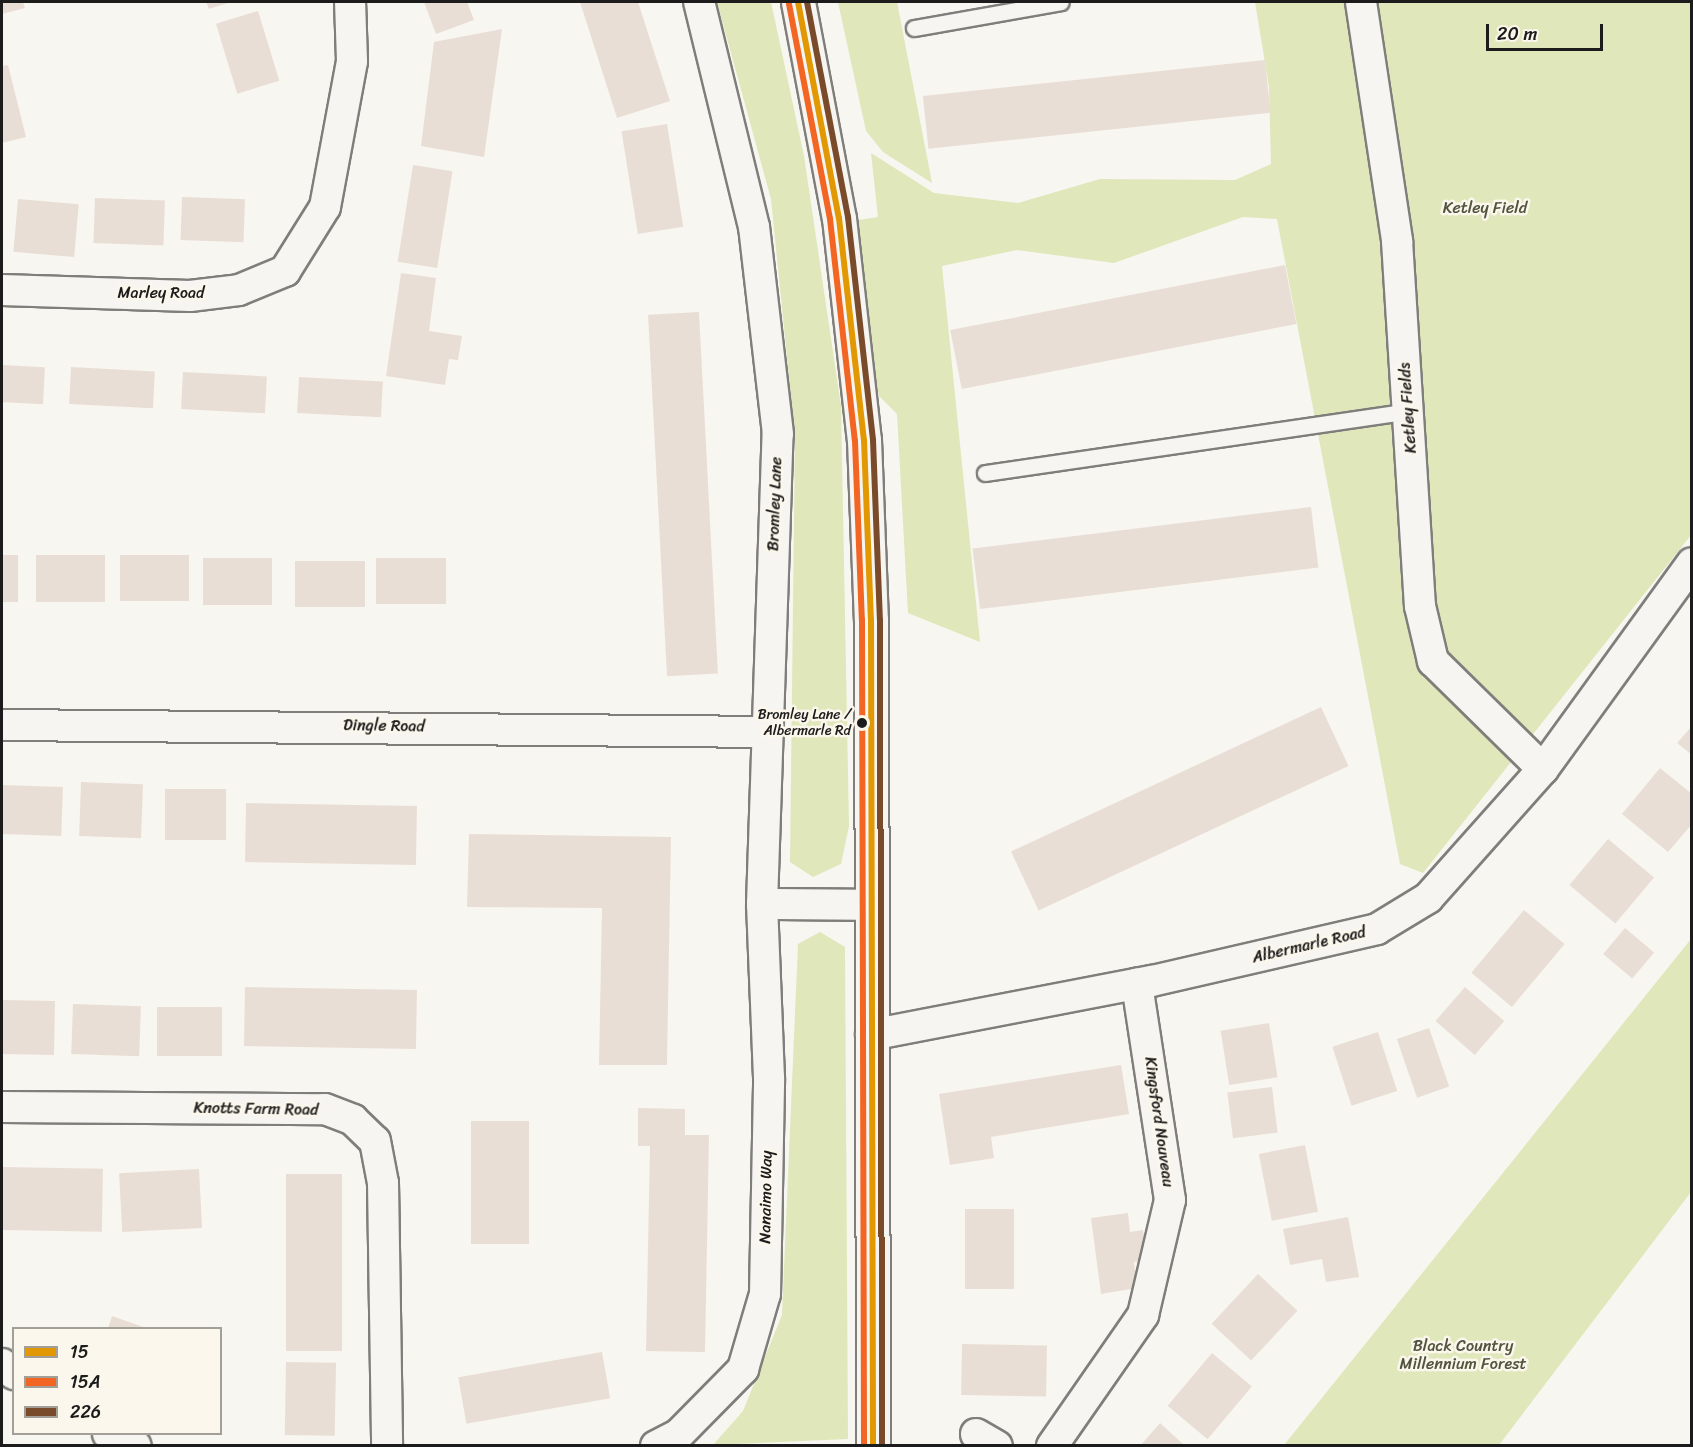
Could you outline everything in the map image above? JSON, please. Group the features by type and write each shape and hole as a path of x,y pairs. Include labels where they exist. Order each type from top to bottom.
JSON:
{"street":[{"name":"Marley Road","path":"2,290 190,296 239,290 285,271 325,207 352,61 350,2"},
{"name":"Bromley Lane","path":"699,2 754,227 778,434 762,904"},
{"path":"798,2 839,219 864,440 871,905 873,1446"},
{"name":"Ketley Fields","path":"1361,2 1397,241 1420,606 1433,660 1543,769"},
{"name":"Albermarle Road","path":"871,1035 1137,984 1377,929 1428,898 1543,769 1692,563"},
{"name":"Dingle Road","path":"2,725 767,732"},
{"path":"762,904 871,905"},
{"name":"Nanaimo Way","path":"656,1446 678,1435 742,1369 765,1294 768,1078 762,904"},
{"name":"Kingsford Nouveau","path":"1052,1446 1143,1315 1170,1200 1137,984"},
{"name":"Knotts Farm Road","path":"2,1107 325,1109 353,1120 375,1141 383,1183 387,1446"},
{"path":"110,1435 136,1446"}],"lane":[{"path":"914,28 1061,2"},
{"path":"985,473 1409,411"}],"green space":[{"path":"717,2 771,2 804,156 841,406 849,826 841,864 813,877 790,862 795,436 771,199"},
{"path":"838,2 897,2 932,183 883,152 866,131"},
{"name":"Ketley Field","path":"1255,2 1691,2 1691,535 1423,873 1400,864 1277,219 1243,217 1114,263 1017,250 942,266 980,642 908,613 897,414 879,396 859,297 852,221 878,217 871,153 934,193 1018,203 1100,179 1235,180 1271,164 1269,87"},
{"path":"820,932 845,947 848,1439 713,1445 743,1411 782,1315 798,944"},
{"name":"Black Country Millennium Forest","path":"1691,939 1691,1192 1499,1445 1284,1445"}],"building":[{"path":"2,2 23,2 25,8 2,14"},
{"path":"206,2 231,2 209,9"},
{"path":"424,2 467,2 474,20 436,34"},
{"path":"580,2 638,2 670,101 617,118"},
{"path":"258,11 279,81 237,94 216,24"},
{"path":"502,29 484,157 421,146 434,42"},
{"path":"1265,60 1271,113 928,149 923,96"},
{"path":"8,65 26,137 2,143 2,66"},
{"path":"667,124 683,227 638,234 622,131"},
{"path":"413,165 453,171 437,268 398,262"},
{"path":"182,197 245,199 243,242 180,240"},
{"path":"95,198 165,200 163,245 93,243"},
{"path":"18,199 79,204 74,257 13,252"},
{"path":"1285,265 1296,324 962,389 950,330"},
{"path":"401,273 436,278 429,331 462,336 458,360 449,359 445,385 386,376"},
{"path":"699,312 718,674 667,676 648,315"},
{"path":"2,365 45,367 43,404 2,402"},
{"path":"71,367 155,371 153,408 69,404"},
{"path":"183,372 267,376 265,413 181,409"},
{"path":"299,377 383,381 381,417 297,413"},
{"path":"1311,507 1318,568 980,609 973,549"},
{"path":"2,555 18,555 18,602 2,602"},
{"path":"36,555 105,555 105,602 36,602"},
{"path":"120,555 189,555 189,601 120,601"},
{"path":"203,558 272,558 272,605 203,605"},
{"path":"376,558 446,558 446,604 376,604"},
{"path":"295,561 365,561 365,607 295,607"},
{"path":"1321,707 1348,766 1039,910 1011,852"},
{"path":"1692,726 1692,755 1677,743"},
{"path":"1660,768 1692,794 1692,824 1668,852 1622,814"},
{"path":"81,782 143,784 141,838 79,836"},
{"path":"3,785 63,787 61,836 2,834"},
{"path":"165,789 226,789 226,840 165,840"},
{"path":"246,803 417,806 416,865 245,862"},
{"path":"469,834 671,837 667,1065 599,1065 602,908 467,907"},
{"path":"1608,839 1654,878 1615,924 1569,885"},
{"path":"1524,910 1565,944 1512,1007 1471,973"},
{"path":"1625,928 1654,952 1632,978 1603,954"},
{"path":"245,987 417,990 416,1049 244,1046"},
{"path":"1465,987 1504,1021 1475,1055 1435,1021"},
{"path":"2,1000 55,1001 54,1055 2,1054"},
{"path":"73,1004 141,1006 139,1056 71,1054"},
{"path":"157,1007 222,1007 222,1056 157,1056"},
{"path":"1269,1023 1278,1077 1229,1085 1221,1031"},
{"path":"1429,1028 1449,1087 1417,1098 1397,1039"},
{"path":"1378,1032 1397,1091 1352,1106 1332,1047"},
{"path":"1121,1065 1129,1114 991,1137 994,1158 950,1165 939,1094"},
{"path":"1272,1087 1278,1133 1233,1138 1227,1092"},
{"path":"638,1108 685,1109 685,1135 709,1135 705,1352 646,1351 650,1146 638,1146"},
{"path":"471,1121 529,1121 529,1244 471,1244"},
{"path":"1305,1145 1318,1212 1272,1221 1259,1154"},
{"path":"2,1167 103,1169 102,1232 2,1230"},
{"path":"199,1169 202,1228 122,1232 119,1173"},
{"path":"286,1174 342,1174 342,1351 286,1351"},
{"path":"965,1209 1014,1209 1014,1289 965,1289"},
{"path":"1128,1213 1130,1232 1143,1230 1148,1260 1134,1262 1137,1288 1101,1294 1091,1218"},
{"path":"1348,1217 1359,1277 1326,1282 1322,1259 1290,1265 1283,1229"},
{"path":"1258,1274 1297,1311 1251,1361 1212,1324"},
{"path":"112,1316 143,1327 108,1327"},
{"path":"962,1344 1047,1345 1046,1396 961,1395"},
{"path":"602,1352 610,1398 466,1424 458,1377"},
{"path":"1212,1353 1252,1386 1207,1439 1168,1406"},
{"path":"286,1362 336,1363 335,1436 285,1435"},
{"path":"1160,1423 1185,1446 1140,1446"}],"transit line":[{"name":"15","path":"798,2 839,218 864,440 871,620 873,1446"},
{"name":"226","path":"807,2 848,217 873,440 880,620 882,1446"},
{"name":"15A","path":"789,4 830,219 855,441 862,620 864,1446"}],"place":[{"name":"Bromley Lane / Albermarle Rd","path":"862,723"}]}
